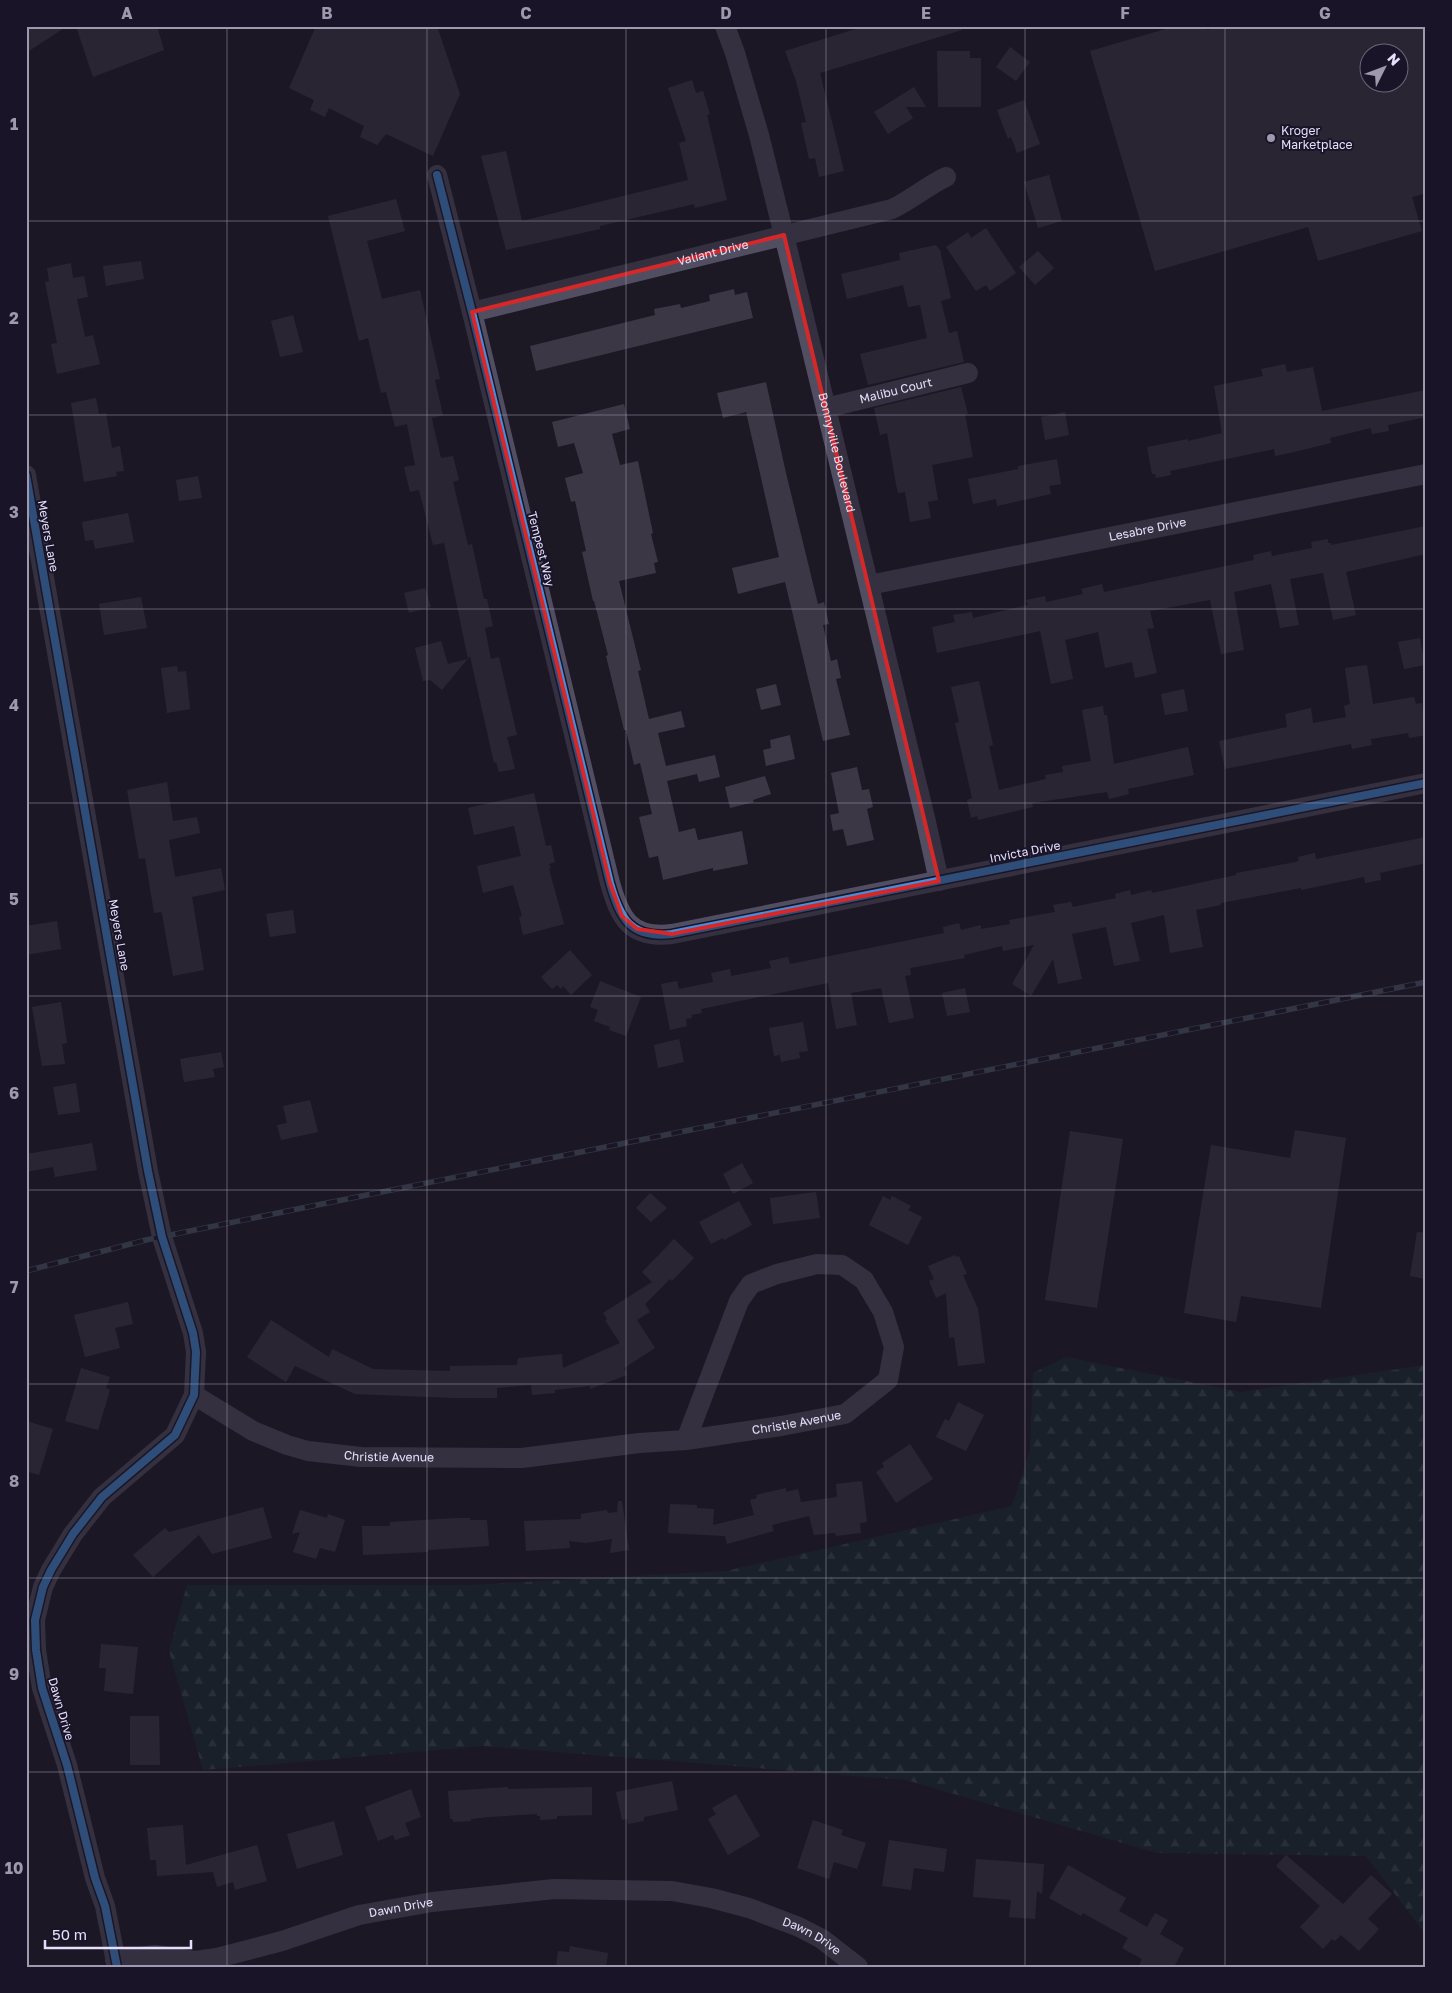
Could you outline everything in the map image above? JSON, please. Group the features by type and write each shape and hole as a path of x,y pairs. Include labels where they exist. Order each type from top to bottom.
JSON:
{"street":[{"name":"Bonnyville Boulevard","path":"725,26 735,53 759,135 939,881"},
{"name":"Tempest Way","path":"437,175 610,883 617,908 630,925"},
{"name":"Valiant Drive","path":"472,312 892,209 907,202 933,183 946,177"},
{"name":"Malibu Court","path":"826,408 968,373"},
{"name":"Lesabre Drive","path":"869,585 1426,474"},
{"name":"Meyers Lane","path":"26,475 148,1171 162,1237 196,1352 194,1396"},
{"name":"Invicta Drive","path":"630,925 653,935 672,934 1426,783"},
{"name":"Christie Avenue","path":"194,1396 253,1431 279,1442 308,1451 338,1455 522,1458 639,1443 686,1440 781,1426 844,1414 888,1380 894,1347 883,1312 864,1280 842,1265 817,1264 777,1274 751,1284 739,1300 686,1440"},
{"name":"Dawn Drive","path":"194,1396 175,1435 102,1497 73,1534 43,1587 35,1620 36,1650 42,1688 67,1765 95,1878 105,1906 116,1963 155,1955 195,1961 217,1958 282,1941 359,1915 432,1902 554,1889 672,1891 711,1898 749,1908 799,1927 822,1939 858,1967"}],"highlighted area":[{"path":"784,235 939,881 672,934 637,929 622,916 610,883 472,312"}],"green space":[{"path":"1066,1357 1241,1392 1426,1365 1426,1935 1366,1856 1157,1853 906,1780 483,1746 203,1770 169,1651 187,1585 473,1585 726,1571 1012,1506 1030,1450 1033,1373"}],"building":[{"path":"26,26 67,26 26,53"},
{"path":"76,26 157,26 164,50 93,77"},
{"path":"316,26 437,26 460,94 433,156 386,134 377,145 360,137 364,126 329,108 325,117 310,110 314,100 289,88"},
{"path":"865,26 961,26 962,30 820,73 844,171 819,177 815,158 809,159 801,123 806,122 796,81 785,51"},
{"name":"Kroger Marketplace","path":"1176,26 1206,26 1207,30 1221,26 1426,26 1426,193 1412,197 1422,231 1318,261 1308,227 1155,271 1090,51"},
{"path":"1010,47 1030,62 1016,81 996,67"},
{"path":"937,51 970,51 970,58 981,58 981,107 938,107"},
{"path":"692,80 696,93 703,91 710,114 707,115 727,200 695,208 694,204 600,226 600,229 506,250 481,156 506,151 522,221 688,180 679,143 686,141 668,88"},
{"path":"914,87 926,107 906,107 913,118 888,134 874,112"},
{"path":"1024,100 1040,144 1017,153 1011,137 1008,139 997,110"},
{"path":"1049,175 1062,221 1038,228 1024,182"},
{"path":"396,199 405,231 367,241 382,299 420,290 440,379 435,380 443,415 432,418 433,424 441,458 453,456 459,480 453,482 468,545 472,544 484,599 487,599 493,626 485,628 491,659 499,657 517,735 507,737 515,769 499,772 496,762 494,763 470,656 468,659 444,543 433,545 419,490 410,492 404,467 415,465 407,424 395,427 386,392 381,393 368,338 359,341 328,216"},
{"path":"986,228 1016,273 990,291 986,285 976,291 946,247 968,232 971,238"},
{"path":"936,245 940,250 951,298 941,301 949,333 957,331 964,362 868,385 860,354 927,338 920,305 908,307 903,285 847,299 841,274 900,260 899,253"},
{"path":"1038,251 1054,268 1035,285 1019,267"},
{"path":"141,261 144,279 106,286 103,266"},
{"path":"71,263 73,278 84,276 88,297 77,299 85,337 93,335 100,364 57,374 51,344 57,343 45,282 49,281 47,268"},
{"path":"734,289 735,295 747,292 753,318 536,371 530,346 655,315 654,309 680,304 681,308 710,301 709,295"},
{"path":"293,315 303,352 280,357 271,321"},
{"path":"1285,364 1287,372 1313,367 1322,411 1426,390 1426,417 1388,425 1389,431 1372,434 1371,428 1330,438 1331,443 1275,456 1274,449 1170,471 1171,475 1156,478 1155,474 1152,474 1147,447 1188,439 1188,441 1222,433 1214,386 1263,376 1261,369"},
{"path":"766,382 818,604 824,602 829,624 823,625 831,661 837,659 841,678 836,679 850,735 823,741 785,582 738,594 732,568 779,557 746,412 723,418 717,393"},
{"path":"961,387 968,414 965,414 973,457 932,465 938,500 928,502 931,518 910,522 905,492 898,493 887,433 880,435 874,408"},
{"path":"96,398 99,414 106,413 112,448 120,446 124,471 116,472 117,476 84,482 71,403"},
{"path":"624,404 630,429 612,434 620,465 638,461 658,562 654,563 656,573 619,581 641,670 638,671 649,719 681,711 685,727 658,733 666,766 715,755 720,777 699,782 697,774 667,781 679,832 695,828 698,840 742,831 748,864 713,871 713,868 663,880 658,856 649,858 639,817 652,814 640,763 634,765 626,730 624,730 606,656 608,655 582,552 586,551 575,501 571,502 565,478 583,473 574,443 558,447 552,422"},
{"path":"1065,412 1069,435 1045,440 1041,417"},
{"path":"1057,459 1061,484 1049,486 1051,494 997,506 996,499 973,504 968,479 1018,469 1018,466"},
{"path":"198,476 202,498 179,501 176,480"},
{"path":"128,513 134,542 95,549 93,540 85,541 82,522"},
{"path":"1426,526 1426,554 1346,572 1356,615 1333,620 1323,573 1290,579 1299,625 1280,628 1271,584 1234,592 1244,650 1221,654 1210,600 1150,611 1154,628 1147,629 1157,673 1135,678 1132,662 1105,668 1098,632 1065,640 1073,679 1051,684 1040,631 937,653 932,627 955,622 953,615 972,612 973,618 1028,605 1026,600 1045,596 1046,602 1083,594 1081,589 1102,584 1104,592 1254,560 1253,555 1271,551 1272,556 1312,548 1311,542 1328,539 1328,543 1331,543 1331,545"},
{"path":"425,588 431,607 409,613 404,593"},
{"path":"141,597 147,628 104,635 99,604"},
{"path":"1420,638 1425,665 1404,669 1398,642"},
{"path":"441,641 448,664 467,659 442,690 430,680 423,681 415,648"},
{"path":"1367,665 1373,704 1414,697 1416,704 1422,703 1426,735 1409,738 1408,733 1371,739 1372,745 1352,749 1351,744 1225,769 1219,741 1287,727 1285,714 1311,708 1313,723 1346,717 1344,706 1350,704 1345,668"},
{"path":"177,666 178,672 186,671 190,709 167,713 161,668"},
{"path":"979,681 993,745 989,746 999,790 1046,779 1045,775 1063,772 1062,766 1091,761 1082,710 1103,706 1104,715 1107,715 1114,764 1188,747 1194,775 1128,789 1129,794 1109,799 1107,792 1032,803 1033,807 978,820 977,816 971,818 967,800 972,798 955,723 959,722 951,687"},
{"path":"776,684 781,705 761,710 756,689"},
{"path":"1184,689 1188,711 1165,715 1161,694"},
{"path":"790,735 795,759 766,766 763,750 771,748 770,740"},
{"path":"857,767 862,790 869,789 873,807 867,809 874,840 847,846 843,829 833,831 830,815 839,813 831,773"},
{"path":"765,776 771,794 753,800 754,802 730,808 725,787"},
{"path":"167,782 173,821 197,817 200,833 169,840 175,877 221,868 225,890 192,897 204,970 173,976 162,914 161,912 154,913 145,858 139,859 127,790"},
{"path":"534,793 546,846 551,845 555,862 549,864 551,868 549,869 564,924 523,935 519,917 522,916 513,885 483,893 477,866 521,856 514,826 474,835 468,808"},
{"path":"1426,837 1426,863 1380,873 1381,880 1365,883 1364,877 1301,890 1301,888 1221,903 1221,905 1196,910 1203,947 1170,953 1164,915 1131,923 1140,961 1114,966 1106,927 1072,934 1082,979 1058,984 1053,959 1031,996 1012,984 1034,945 1003,951 1002,946 964,955 965,958 910,968 911,975 905,976 914,1018 889,1023 881,988 851,993 857,1025 836,1029 828,983 701,1009 702,1013 691,1015 692,1018 686,1019 687,1026 670,1030 661,984 677,981 679,989 713,982 711,973 730,969 731,976 767,969 771,968 769,961 788,957 790,964 944,933 943,927 959,923 961,930 981,925 981,929 1010,924 1009,920 1055,912 1053,905 1071,902 1073,907 1116,898 1115,894 1130,890 1131,895 1151,890 1152,893 1236,875 1236,873 1296,862 1299,860 1298,857 1315,853 1316,859"},
{"path":"293,910 296,933 270,937 266,914"},
{"path":"57,921 61,949 26,955 26,926"},
{"path":"570,950 592,975 571,995 563,986 561,989 557,985 552,989 541,977"},
{"path":"600,981 641,997 626,1036 609,1030 610,1027 594,1021 598,1010 590,1007"},
{"path":"965,988 970,1012 947,1016 942,993"},
{"path":"61,1002 67,1043 62,1044 65,1064 42,1066 32,1007"},
{"path":"803,1022 808,1051 799,1052 800,1058 781,1062 780,1055 774,1056 769,1028"},
{"path":"679,1039 684,1062 658,1068 654,1045"},
{"path":"221,1052 224,1067 213,1069 215,1077 184,1082 180,1059"},
{"path":"76,1083 80,1112 58,1115 53,1087"},
{"path":"310,1100 318,1132 281,1140 277,1125 287,1123 283,1106"},
{"path":"1295,1130 1346,1138 1321,1308 1241,1296 1236,1322 1184,1313 1211,1145 1290,1158"},
{"path":"1070,1131 1123,1139 1097,1308 1045,1300"},
{"path":"92,1143 97,1170 55,1177 53,1167 26,1172 26,1154"},
{"path":"742,1163 753,1183 733,1194 723,1174"},
{"path":"816,1192 820,1218 773,1224 770,1198"},
{"path":"650,1193 667,1208 651,1222 636,1208"},
{"path":"883,1196 890,1200 892,1196 911,1206 908,1210 922,1217 908,1245 869,1225"},
{"path":"739,1201 752,1225 724,1240 723,1238 711,1244 699,1222"},
{"path":"1417,1232 1426,1233 1426,1279 1410,1276"},
{"path":"674,1239 694,1258 672,1281 670,1279 645,1304 650,1312 637,1320 655,1348 624,1368 627,1375 590,1389 590,1386 555,1390 555,1393 532,1395 531,1385 497,1388 497,1398 355,1394 295,1366 286,1382 247,1357 271,1320 329,1357 332,1349 373,1369 450,1371 450,1366 517,1365 518,1358 562,1354 563,1368 620,1343 605,1320 607,1319 603,1313 652,1282 642,1272"},
{"path":"955,1255 956,1257 959,1256 967,1274 963,1275 978,1309 985,1363 958,1366 954,1337 949,1338 946,1293 936,1298 929,1281 934,1279 928,1266"},
{"path":"128,1302 133,1324 115,1328 120,1348 85,1357 74,1315"},
{"path":"81,1368 110,1377 106,1388 110,1390 98,1430 65,1421"},
{"path":"958,1402 984,1415 966,1451 936,1437 945,1419 949,1421"},
{"path":"26,1421 53,1429 39,1475 26,1471"},
{"path":"910,1444 933,1479 896,1503 876,1472 884,1467 882,1463"},
{"path":"862,1481 867,1522 860,1523 861,1533 836,1536 835,1533 814,1535 809,1516 772,1525 774,1531 727,1544 725,1536 668,1533 670,1504 697,1505 697,1508 714,1509 713,1525 754,1515 750,1500 757,1498 756,1495 786,1488 786,1492 798,1489 801,1502 837,1497 836,1484"},
{"path":"618,1501 622,1501 629,1550 610,1553 612,1539 586,1543 569,1541 570,1548 526,1551 524,1521 581,1519 581,1514 607,1510 608,1513 617,1512"},
{"path":"263,1507 272,1538 212,1554 199,1535 153,1577 133,1555 165,1528 169,1532"},
{"path":"300,1510 327,1518 328,1514 345,1520 335,1552 320,1548 316,1559 293,1552 300,1532 292,1534"},
{"path":"457,1518 487,1520 489,1546 428,1550 428,1552 363,1555 362,1526 390,1526 390,1522"},
{"path":"101,1644 138,1647 133,1694 104,1691 106,1668 99,1668"},
{"path":"130,1716 159,1716 160,1765 130,1765"},
{"path":"672,1781 678,1810 644,1817 644,1821 628,1824 627,1819 622,1820 616,1792"},
{"path":"508,1787 508,1789 592,1787 592,1815 557,1816 557,1819 540,1820 540,1816 537,1816 537,1814 488,1817 471,1819 471,1821 453,1822 453,1819 450,1819 448,1791"},
{"path":"411,1789 421,1817 405,1823 410,1835 395,1840 393,1835 378,1841 365,1807"},
{"path":"736,1794 760,1836 728,1855 708,1819 716,1814 712,1808"},
{"path":"813,1820 843,1830 841,1835 866,1843 857,1869 834,1862 829,1879 797,1868"},
{"path":"334,1821 343,1855 297,1869 287,1834"},
{"path":"183,1825 186,1865 257,1845 267,1881 235,1890 233,1882 217,1887 213,1872 157,1876 156,1860 150,1860 147,1828"},
{"path":"889,1840 947,1849 944,1872 914,1868 911,1890 882,1886"},
{"path":"1286,1855 1343,1904 1371,1875 1392,1894 1368,1919 1379,1929 1359,1951 1341,1935 1335,1941 1332,1939 1323,1949 1300,1927 1320,1906 1276,1866"},
{"path":"976,1859 1044,1864 1042,1894 1037,1891 1035,1919 1009,1917 1011,1900 973,1897"},
{"path":"1068,1865 1126,1898 1119,1911 1147,1927 1155,1913 1168,1920 1160,1934 1184,1948 1174,1967 1138,1967 1142,1959 1122,1948 1128,1938 1083,1913 1081,1916 1049,1898"},
{"path":"570,1946 608,1953 606,1967 556,1967 558,1951 569,1952"}],"railway":[{"path":"26,1271 146,1240 1426,982"}],"cycle path":[{"path":"437,175 610,883 623,916 629,924 637,929 658,935 672,934 1426,783"},
{"path":"26,475 148,1171 162,1237 193,1333 196,1352 194,1395 175,1435 102,1497 73,1534 43,1587 35,1620 36,1650 42,1688 67,1765 95,1878 105,1906 117,1967"}],"place":[{"name":"Kroger Marketplace","path":"1271,138"}]}
